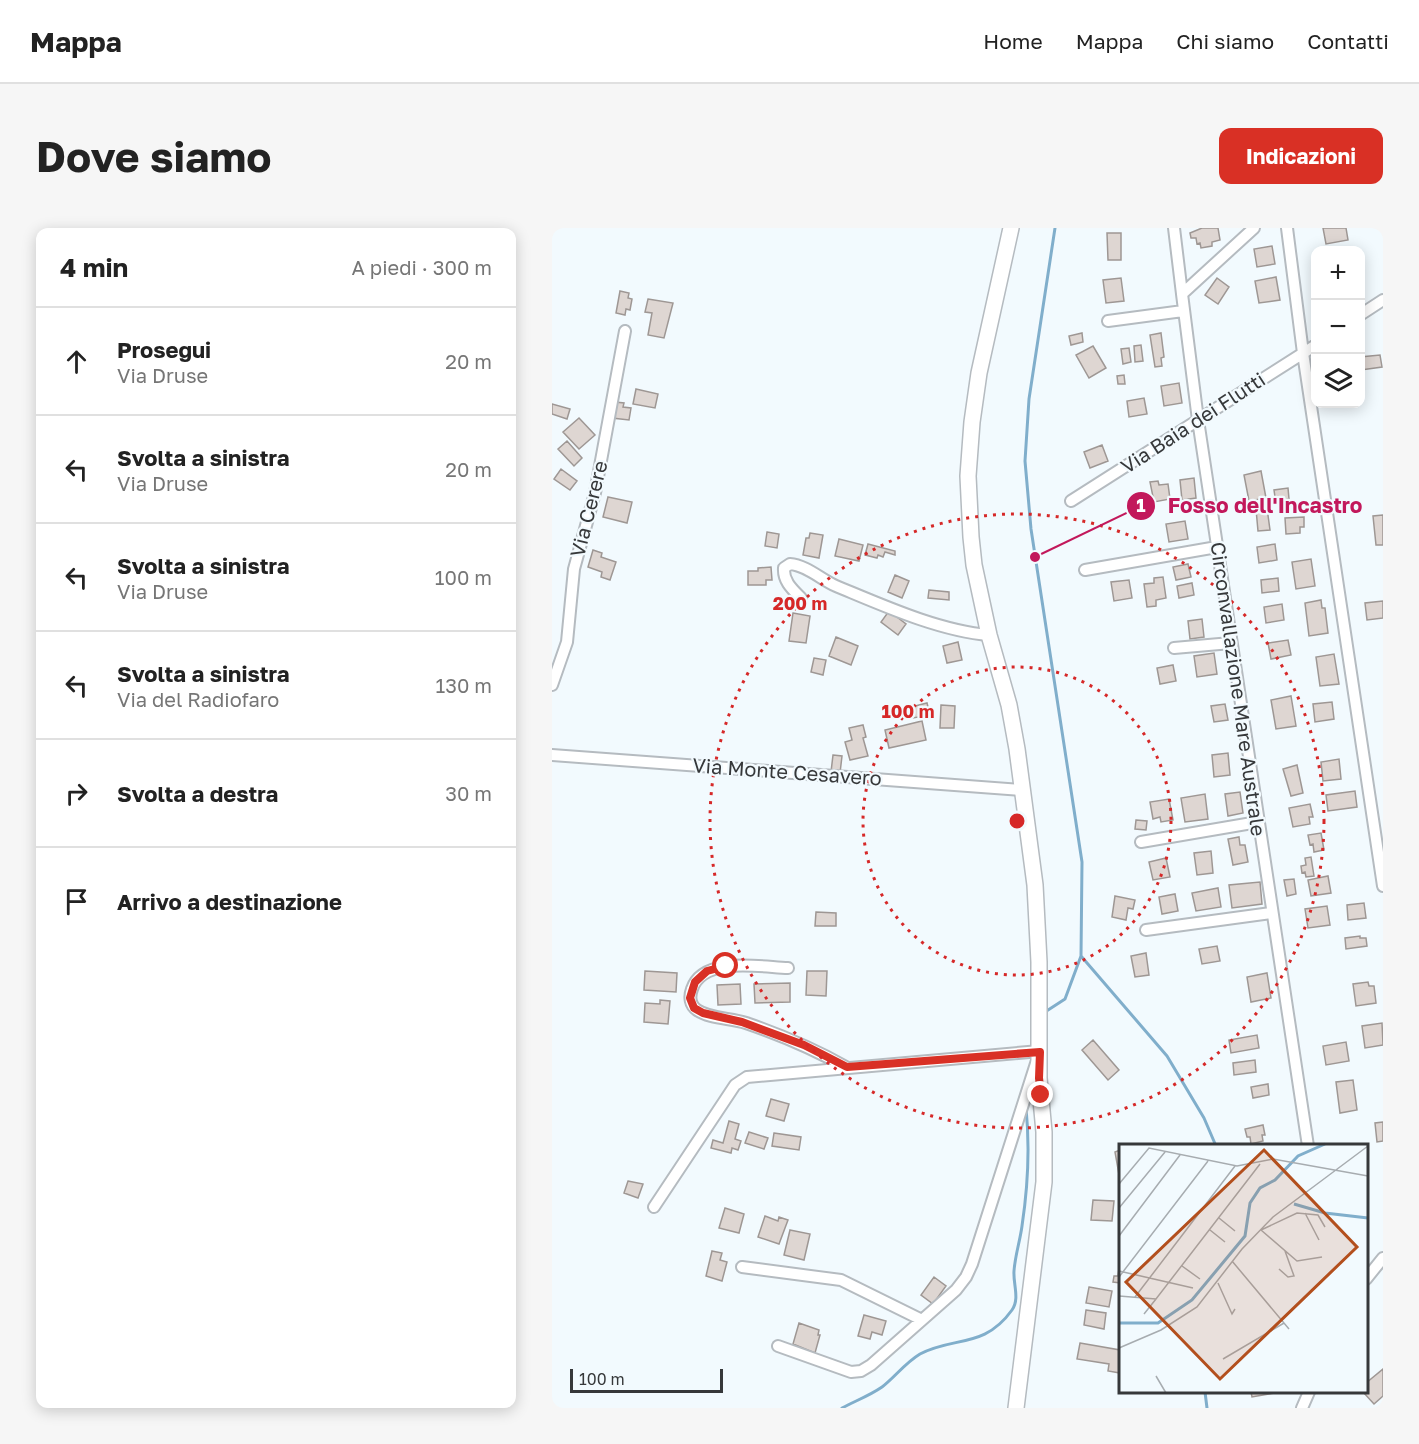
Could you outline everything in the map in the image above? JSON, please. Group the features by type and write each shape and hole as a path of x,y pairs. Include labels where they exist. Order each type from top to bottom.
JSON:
{"main road":[{"path":"1011,228 978,382 969,462 972,549 989,635 1009,705 1035,885 1039,962 1039,1078 1044,1132 1044,1182 1016,1408"}],"street":[{"name":"Circonvallazione Mare Australe","path":"1174,228 1198,420 1271,914 1308,1144"},
{"path":"1182,294 1254,228"},
{"path":"1287,228 1303,353 1383,886"},
{"path":"1365,312 1383,300"},
{"path":"1108,321 1183,311"},
{"name":"Via Cerere","path":"552,685 567,642 576,563 596,487 625,331"},
{"name":"Via Baia dei Flutti","path":"1071,501 1311,348"},
{"path":"1085,570 1217,547"},
{"path":"801,598 790,587 785,576 784,568 790,564 799,566 835,585 944,628 958,632 989,635"},
{"path":"1174,648 1231,642"},
{"name":"Via Monte Cesavero","path":"552,755 1022,790"},
{"path":"1141,842 1258,822"},
{"path":"1146,930 1271,914"},
{"path":"788,968 726,966 713,969 705,972 695,982 691,992 691,1001 694,1008 703,1013 733,1019 760,1028 814,1049 847,1067"},
{"path":"654,1207 741,1080 754,1075 1040,1052 968,1273 959,1286 871,1365 857,1372 848,1371 778,1346"},
{"path":"1368,1277 1383,1258"},
{"path":"742,1267 841,1280 922,1320"},
{"path":"1302,1408 1310,1393"}],"building":[{"path":"1202,228 1218,228 1220,240 1212,242 1212,246 1201,248 1196,238 1191,238 1190,233"},
{"path":"1323,228 1346,228 1348,240 1326,244"},
{"path":"1107,233 1121,233 1121,260 1108,260"},
{"path":"1272,246 1275,264 1257,267 1254,249"},
{"path":"1276,277 1280,300 1259,303 1255,281"},
{"path":"1121,278 1124,301 1106,303 1103,280"},
{"path":"1217,278 1229,287 1218,304 1205,295"},
{"path":"620,291 629,293 628,298 632,299 630,310 626,309 625,315 616,313"},
{"path":"648,299 673,303 664,338 648,335 652,313 645,312"},
{"path":"1082,333 1083,342 1071,345 1069,336"},
{"path":"1161,333 1164,357 1161,358 1162,366 1155,367 1150,335"},
{"path":"1141,345 1143,361 1135,362 1134,346"},
{"path":"1093,346 1106,368 1089,378 1076,355"},
{"path":"1129,348 1131,362 1123,364 1121,349"},
{"path":"1380,355 1382,367 1365,369 1365,356"},
{"path":"1124,375 1125,384 1118,384 1117,376"},
{"path":"1179,383 1182,403 1164,406 1161,386"},
{"path":"636,389 658,394 655,408 633,404"},
{"path":"1144,398 1147,414 1129,417 1127,401"},
{"path":"615,402 624,403 623,407 631,408 629,420 612,418"},
{"path":"552,404 570,409 567,419 552,414"},
{"path":"579,418 595,435 579,449 563,432"},
{"path":"567,441 582,458 574,466 558,449"},
{"path":"1102,445 1108,461 1090,468 1084,452"},
{"path":"561,469 577,481 570,490 554,479"},
{"path":"1261,471 1266,498 1249,501 1244,475"},
{"path":"1194,478 1196,498 1182,500 1180,480"},
{"path":"1158,481 1159,485 1168,484 1170,499 1154,502 1150,482"},
{"path":"1288,488 1289,499 1284,500 1284,503 1276,504 1274,490"},
{"path":"608,497 632,502 627,523 603,517"},
{"path":"1267,508 1270,530 1258,531 1256,509"},
{"path":"1383,515 1383,545 1376,545 1373,516"},
{"path":"1304,517 1304,527 1300,527 1300,533 1286,534 1285,518"},
{"path":"1185,521 1188,539 1169,542 1166,524"},
{"path":"767,532 779,534 777,548 765,546"},
{"path":"810,533 823,535 819,558 803,555 806,538 809,538"},
{"path":"839,539 863,545 859,561 835,556"},
{"path":"868,544 895,551 895,555 885,552 883,557 878,555 877,558 865,555"},
{"path":"1275,544 1277,560 1259,563 1257,547"},
{"path":"593,550 602,553 601,557 616,562 610,580 601,577 602,572 588,567"},
{"path":"1311,559 1315,586 1296,589 1292,562"},
{"path":"1188,564 1191,577 1176,580 1173,567"},
{"path":"771,567 772,580 766,580 766,585 748,585 748,571"},
{"path":"895,575 909,581 902,598 888,592"},
{"path":"1163,577 1166,598 1156,600 1156,606 1147,607 1144,584 1154,583 1154,578"},
{"path":"1278,578 1279,591 1262,593 1261,580"},
{"path":"1129,580 1132,598 1114,601 1111,582"},
{"path":"1192,583 1194,595 1179,598 1177,586"},
{"path":"929,590 949,592 949,600 928,598"},
{"path":"1321,600 1322,608 1325,608 1328,633 1309,636 1305,603"},
{"path":"1383,601 1383,618 1367,620 1365,603"},
{"path":"1282,604 1284,620 1266,623 1264,607"},
{"path":"889,611 906,624 898,635 881,622"},
{"path":"793,613 810,616 806,643 789,641"},
{"path":"1202,619 1204,637 1190,639 1188,621"},
{"path":"836,637 858,646 851,665 829,656"},
{"path":"1288,640 1291,655 1271,659 1268,643"},
{"path":"958,642 962,660 947,663 943,646"},
{"path":"1214,653 1217,674 1197,677 1194,656"},
{"path":"1334,654 1339,684 1320,686 1316,657"},
{"path":"814,658 826,660 823,675 811,672"},
{"path":"1173,665 1176,681 1160,684 1157,668"},
{"path":"1291,696 1296,726 1276,729 1271,700"},
{"path":"1332,702 1334,719 1315,722 1313,704"},
{"path":"927,703 930,715 913,718 911,707"},
{"path":"1225,704 1228,720 1214,722 1211,706"},
{"path":"941,705 955,706 954,728 940,728"},
{"path":"922,721 926,740 889,748 885,730"},
{"path":"863,725 866,737 863,738 868,756 850,760 845,742 852,740 849,728"},
{"path":"1228,753 1230,775 1214,777 1212,755"},
{"path":"833,755 842,756 840,773 831,772"},
{"path":"1339,759 1341,779 1323,781 1321,762"},
{"path":"1297,765 1303,793 1291,796 1283,769"},
{"path":"1355,791 1357,807 1328,811 1326,795"},
{"path":"1240,792 1243,813 1228,816 1225,794"},
{"path":"1205,794 1208,819 1185,822 1181,798"},
{"path":"1169,799 1173,820 1161,822 1160,817 1153,819 1150,802"},
{"path":"1310,804 1313,817 1309,817 1310,824 1293,827 1289,808"},
{"path":"1136,820 1147,821 1146,830 1135,829"},
{"path":"1321,833 1324,850 1314,852 1308,835"},
{"path":"1239,837 1240,845 1245,845 1248,862 1233,865 1228,839"},
{"path":"1211,851 1213,873 1197,875 1194,853"},
{"path":"1311,857 1314,876 1306,877 1305,872 1302,873 1301,866 1306,865 1305,858"},
{"path":"1166,858 1170,877 1153,880 1149,862"},
{"path":"1328,876 1331,893 1311,896 1308,880"},
{"path":"1294,879 1296,894 1287,896 1284,880"},
{"path":"1260,882 1262,904 1232,908 1229,885"},
{"path":"1218,888 1221,907 1196,911 1192,893"},
{"path":"1175,894 1178,911 1162,914 1159,897"},
{"path":"1115,896 1135,900 1133,909 1128,908 1126,920 1112,917"},
{"path":"1364,903 1366,918 1348,920 1347,905"},
{"path":"1327,906 1330,925 1308,928 1305,909"},
{"path":"816,912 836,913 836,926 815,926"},
{"path":"1360,936 1360,938 1366,938 1367,946 1346,949 1345,938"},
{"path":"1217,946 1220,961 1202,964 1199,949"},
{"path":"1146,953 1149,975 1135,977 1131,956"},
{"path":"645,971 677,973 676,992 644,990"},
{"path":"807,971 827,971 826,996 806,995"},
{"path":"1267,973 1271,998 1251,1002 1247,977"},
{"path":"1368,982 1369,986 1374,986 1376,1003 1356,1006 1353,984"},
{"path":"790,983 790,1002 755,1003 754,984"},
{"path":"740,984 741,1004 718,1005 717,985"},
{"path":"660,1000 670,1001 668,1024 644,1022 645,1003 660,1004"},
{"path":"1382,1023 1383,1045 1365,1048 1362,1026"},
{"path":"1257,1035 1259,1048 1231,1053 1229,1040"},
{"path":"1093,1040 1119,1070 1108,1080 1082,1050"},
{"path":"1346,1042 1349,1061 1326,1065 1323,1046"},
{"path":"1255,1060 1256,1072 1234,1075 1233,1063"},
{"path":"1353,1080 1357,1110 1340,1113 1336,1082"},
{"path":"1268,1084 1269,1095 1253,1098 1251,1087"},
{"path":"771,1099 789,1104 784,1121 766,1116"},
{"path":"729,1121 739,1124 735,1139 741,1141 738,1150 732,1148 731,1153 711,1148 713,1140 723,1143"},
{"path":"1383,1122 1383,1141 1377,1142 1375,1123"},
{"path":"1263,1125 1265,1135 1262,1135 1263,1141 1251,1144 1245,1129"},
{"path":"749,1132 768,1138 764,1149 745,1143"},
{"path":"774,1133 801,1137 799,1150 772,1146"},
{"path":"1119,1150 1119,1174 1115,1152"},
{"path":"628,1181 643,1184 638,1198 624,1193"},
{"path":"1093,1200 1114,1201 1112,1221 1091,1220"},
{"path":"725,1208 744,1214 739,1233 719,1228"},
{"path":"765,1216 778,1221 779,1217 788,1220 779,1244 758,1237"},
{"path":"790,1230 810,1234 804,1260 784,1255"},
{"path":"712,1251 722,1253 720,1260 727,1262 722,1281 706,1276"},
{"path":"1119,1268 1119,1283 1113,1282 1114,1276 1118,1276"},
{"path":"934,1277 946,1286 933,1304 921,1295"},
{"path":"1089,1287 1112,1291 1109,1307 1086,1303"},
{"path":"1086,1310 1106,1313 1104,1329 1084,1325"},
{"path":"864,1315 886,1321 882,1335 872,1332 870,1339 858,1336"},
{"path":"799,1323 819,1330 818,1335 820,1335 815,1353 793,1344"},
{"path":"1080,1343 1119,1350 1119,1373 1108,1371 1109,1364 1077,1359"},
{"path":"1383,1369 1383,1396 1374,1404 1364,1393 1368,1393 1368,1381"},
{"path":"1251,1393 1274,1393 1252,1397"}],"waterway":[{"path":"1055,228 1029,399 1025,461 1031,529 1082,862 1081,956 1167,1056 1204,1118 1215,1144"},
{"path":"1045,1012 1065,999 1081,956"},
{"path":"842,1408 882,1387 920,1354 991,1331 1012,1310 1016,1296 1015,1265 1027,1181 1026,1108"},
{"path":"1205,1393 1207,1408"}],"place":[{"name":"Fosso dell'Incastro","path":"1035,557"}],"route":[{"path":"726,966 707,971 695,982 690,998 697,1010 742,1022 804,1045 847,1067 1040,1052 1041,1095"}]}
